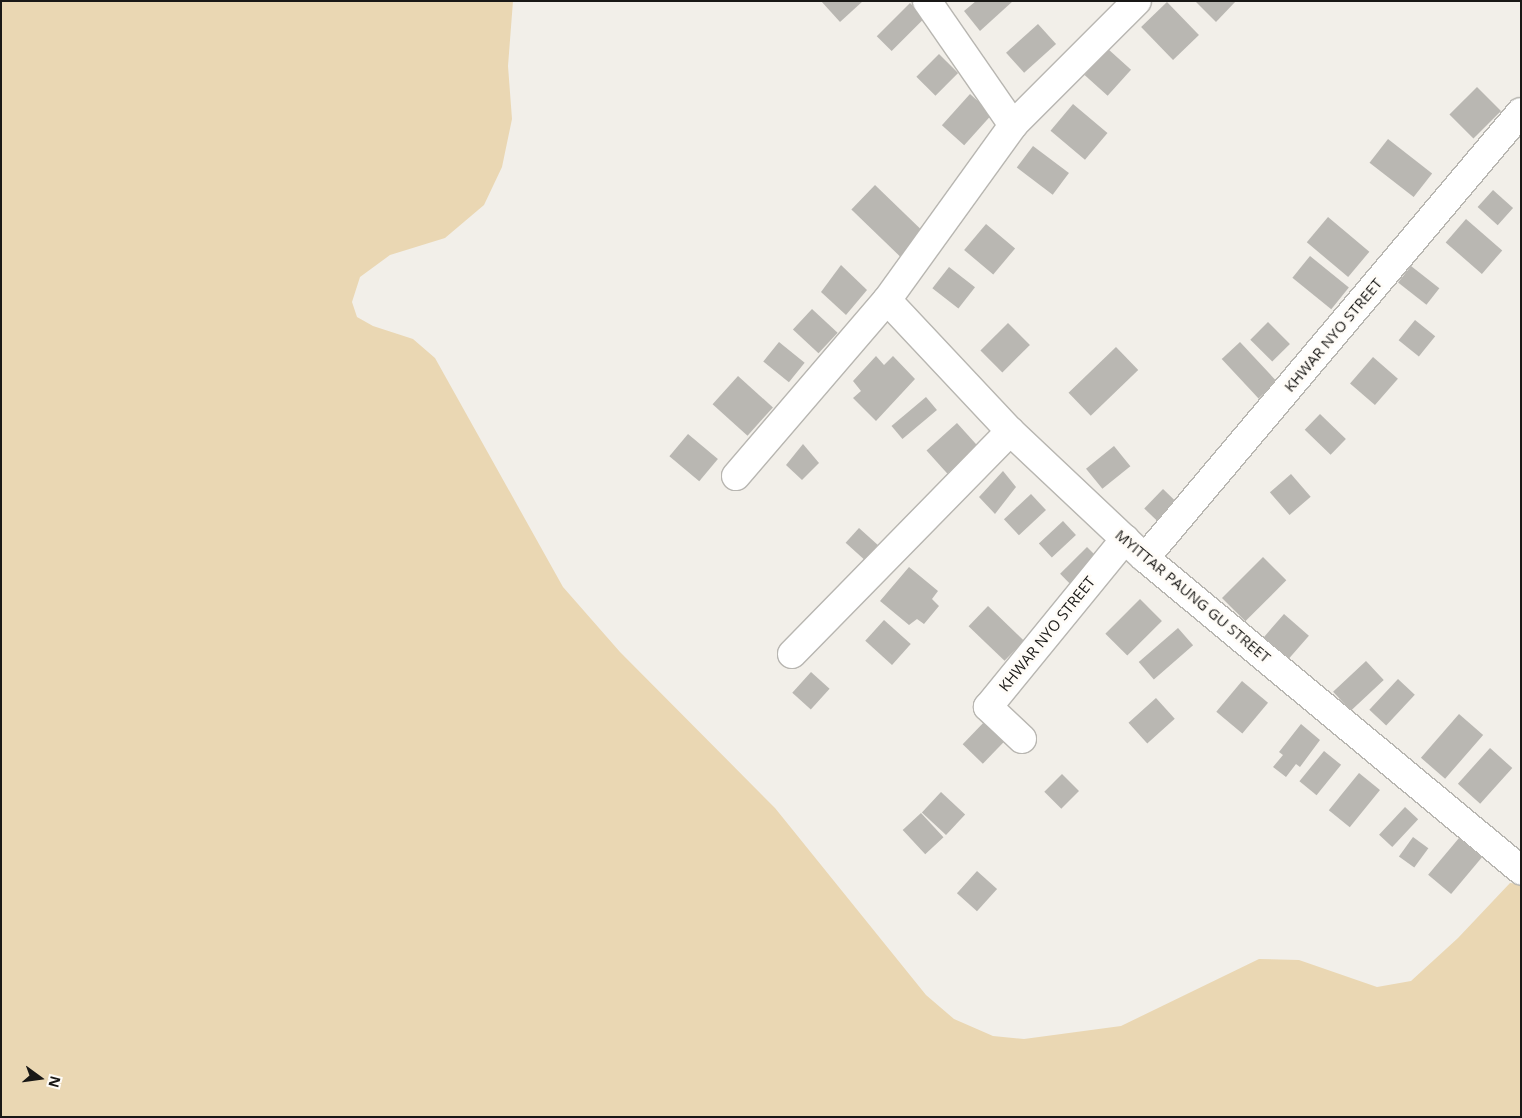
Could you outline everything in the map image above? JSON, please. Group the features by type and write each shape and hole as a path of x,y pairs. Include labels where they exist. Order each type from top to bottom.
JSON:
{"street":[{"path":"927,1 1013,125"},
{"path":"736,476 887,300 1013,125 1136,1"},
{"name":"KHWAR NYO STREET","path":"1145,558 1521,112"},
{"name":"MYITTAR PAUNG GU STREET","path":"887,300 1010,431 1145,558 1521,870"},
{"path":"792,654 1010,431"},
{"name":"KHWAR NYO STREET","path":"1022,739 988,707 1124,539"}],"shaded area":[{"path":"1,1 513,1 508,66 512,119 502,167 484,205 445,238 390,255 360,277 352,302 357,317 373,326 413,339 435,358 563,587 620,652 775,808 926,995 954,1019 993,1036 1024,1039 1121,1026 1259,959 1299,960 1377,987 1411,981 1458,938 1510,883 1520,884 1521,1117 1,1117"}],"building":[{"path":"821,1 863,1 840,22"},
{"path":"976,1 1013,1 980,31 964,11"},
{"path":"1195,1 1236,1 1216,22"},
{"path":"1167,2 1199,35 1173,60 1141,27"},
{"path":"910,3 925,18 892,51 877,36"},
{"path":"1038,24 1056,44 1024,73 1006,53"},
{"path":"1108,49 1131,70 1108,96 1085,75"},
{"path":"939,54 958,73 935,96 916,77"},
{"path":"1477,87 1501,111 1473,139 1449,115"},
{"path":"970,94 992,114 964,145 942,125"},
{"path":"1073,104 1107,133 1085,160 1051,131"},
{"path":"1388,139 1432,173 1414,197 1370,163"},
{"path":"1033,146 1069,173 1053,195 1017,168"},
{"path":"875,185 924,232 900,257 851,209"},
{"path":"1493,190 1513,208 1498,225 1478,207"},
{"path":"1328,217 1369,252 1348,277 1307,242"},
{"path":"1466,219 1502,250 1482,274 1446,242"},
{"path":"986,224 1015,248 993,274 964,250"},
{"path":"1310,256 1349,287 1331,309 1292,278"},
{"path":"841,265 867,290 846,315 821,292"},
{"path":"1411,266 1439,288 1426,305 1398,283"},
{"path":"949,267 975,287 958,309 932,288"},
{"path":"812,309 838,333 819,353 793,329"},
{"path":"1415,320 1435,336 1419,357 1399,340"},
{"path":"1268,322 1290,344 1272,362 1250,340"},
{"path":"1008,323 1030,345 1002,372 980,351"},
{"path":"779,342 805,363 789,382 763,361"},
{"path":"1240,342 1277,381 1259,399 1222,359"},
{"path":"1116,347 1138,370 1091,416 1069,393"},
{"path":"876,356 884,365 893,356 915,379 876,421 853,398 861,391 853,381"},
{"path":"1373,357 1398,379 1375,405 1350,383"},
{"path":"738,376 773,407 748,436 713,404"},
{"path":"926,397 937,410 902,439 892,426"},
{"path":"1320,414 1346,439 1331,455 1305,430"},
{"path":"957,423 978,446 947,473 927,450"},
{"path":"688,434 718,459 699,481 669,456"},
{"path":"803,444 819,463 802,480 786,465"},
{"path":"1114,446 1130,466 1102,489 1086,469"},
{"path":"1003,471 1016,487 995,514 979,497"},
{"path":"1291,474 1311,497 1290,515 1270,492"},
{"path":"1163,489 1183,508 1164,528 1144,508"},
{"path":"1031,494 1046,510 1019,535 1004,519"},
{"path":"1063,521 1076,535 1052,557 1039,544"},
{"path":"859,528 880,547 866,562 846,543"},
{"path":"1087,547 1099,559 1072,586 1060,574"},
{"path":"1263,557 1286,580 1245,621 1222,598"},
{"path":"909,567 938,591 932,599 939,606 924,624 917,619 909,625 880,601"},
{"path":"1140,599 1162,621 1127,656 1105,634"},
{"path":"988,606 1024,641 1005,661 969,626"},
{"path":"1284,614 1309,636 1287,661 1262,639"},
{"path":"884,620 911,644 892,665 865,641"},
{"path":"1178,628 1193,645 1154,679 1139,662"},
{"path":"1366,661 1384,680 1351,711 1333,692"},
{"path":"811,672 830,689 811,710 792,693"},
{"path":"1398,679 1415,695 1386,725 1369,710"},
{"path":"1242,681 1268,703 1242,733 1216,712"},
{"path":"1156,698 1175,719 1147,744 1129,723"},
{"path":"1459,714 1483,735 1445,779 1421,758"},
{"path":"987,719 1007,738 983,764 963,744"},
{"path":"1301,724 1320,740 1300,767 1296,764 1286,777 1273,767 1283,755 1279,752"},
{"path":"1490,748 1512,768 1480,804 1458,784"},
{"path":"1324,751 1341,765 1317,795 1299,781"},
{"path":"1359,773 1380,790 1350,827 1329,810"},
{"path":"1062,774 1079,791 1061,809 1044,792"},
{"path":"941,792 965,815 946,835 922,812"},
{"path":"1405,807 1418,819 1392,847 1379,835"},
{"path":"921,813 944,837 925,854 903,830"},
{"path":"1413,837 1428,848 1414,868 1399,856"},
{"path":"1459,838 1482,857 1451,894 1428,875"},
{"path":"977,871 997,889 977,911 957,893"}]}
